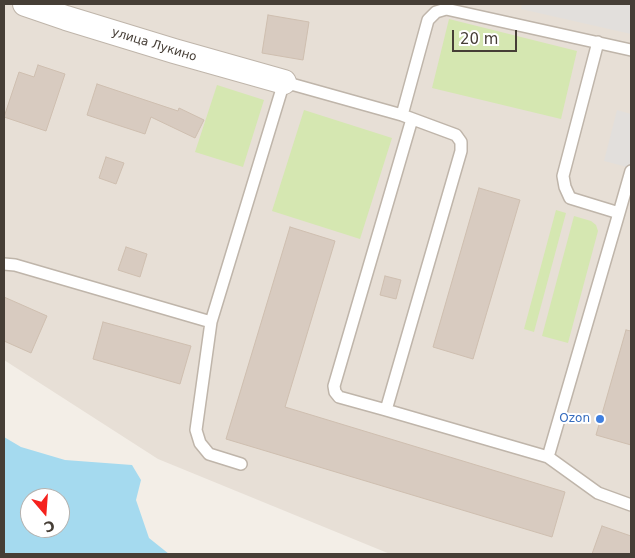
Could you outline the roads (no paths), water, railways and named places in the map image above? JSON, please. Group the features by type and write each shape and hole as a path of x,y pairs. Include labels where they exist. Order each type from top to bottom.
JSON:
{"street":[{"name":"улица Лукино","path":"25,4 165,48 284,82"}],"lane":[{"path":"631,50 446,9 436,12 428,20 407,117 334,386 335,392 339,397 548,457 598,493 631,504"},
{"path":"598,42 563,176 570,198 619,213"},
{"path":"240,464 209,454 200,443 196,430 212,322 284,82 407,117 456,136 461,142 462,151 386,410"},
{"path":"548,457 631,171"},
{"path":"4,264 15,265 212,322"}],"water":[{"path":"4,437 21,447 65,460 132,465 141,480 136,500 149,538 169,554 4,554"}],"place":[{"name":"Ozon","path":"600,419"}]}
